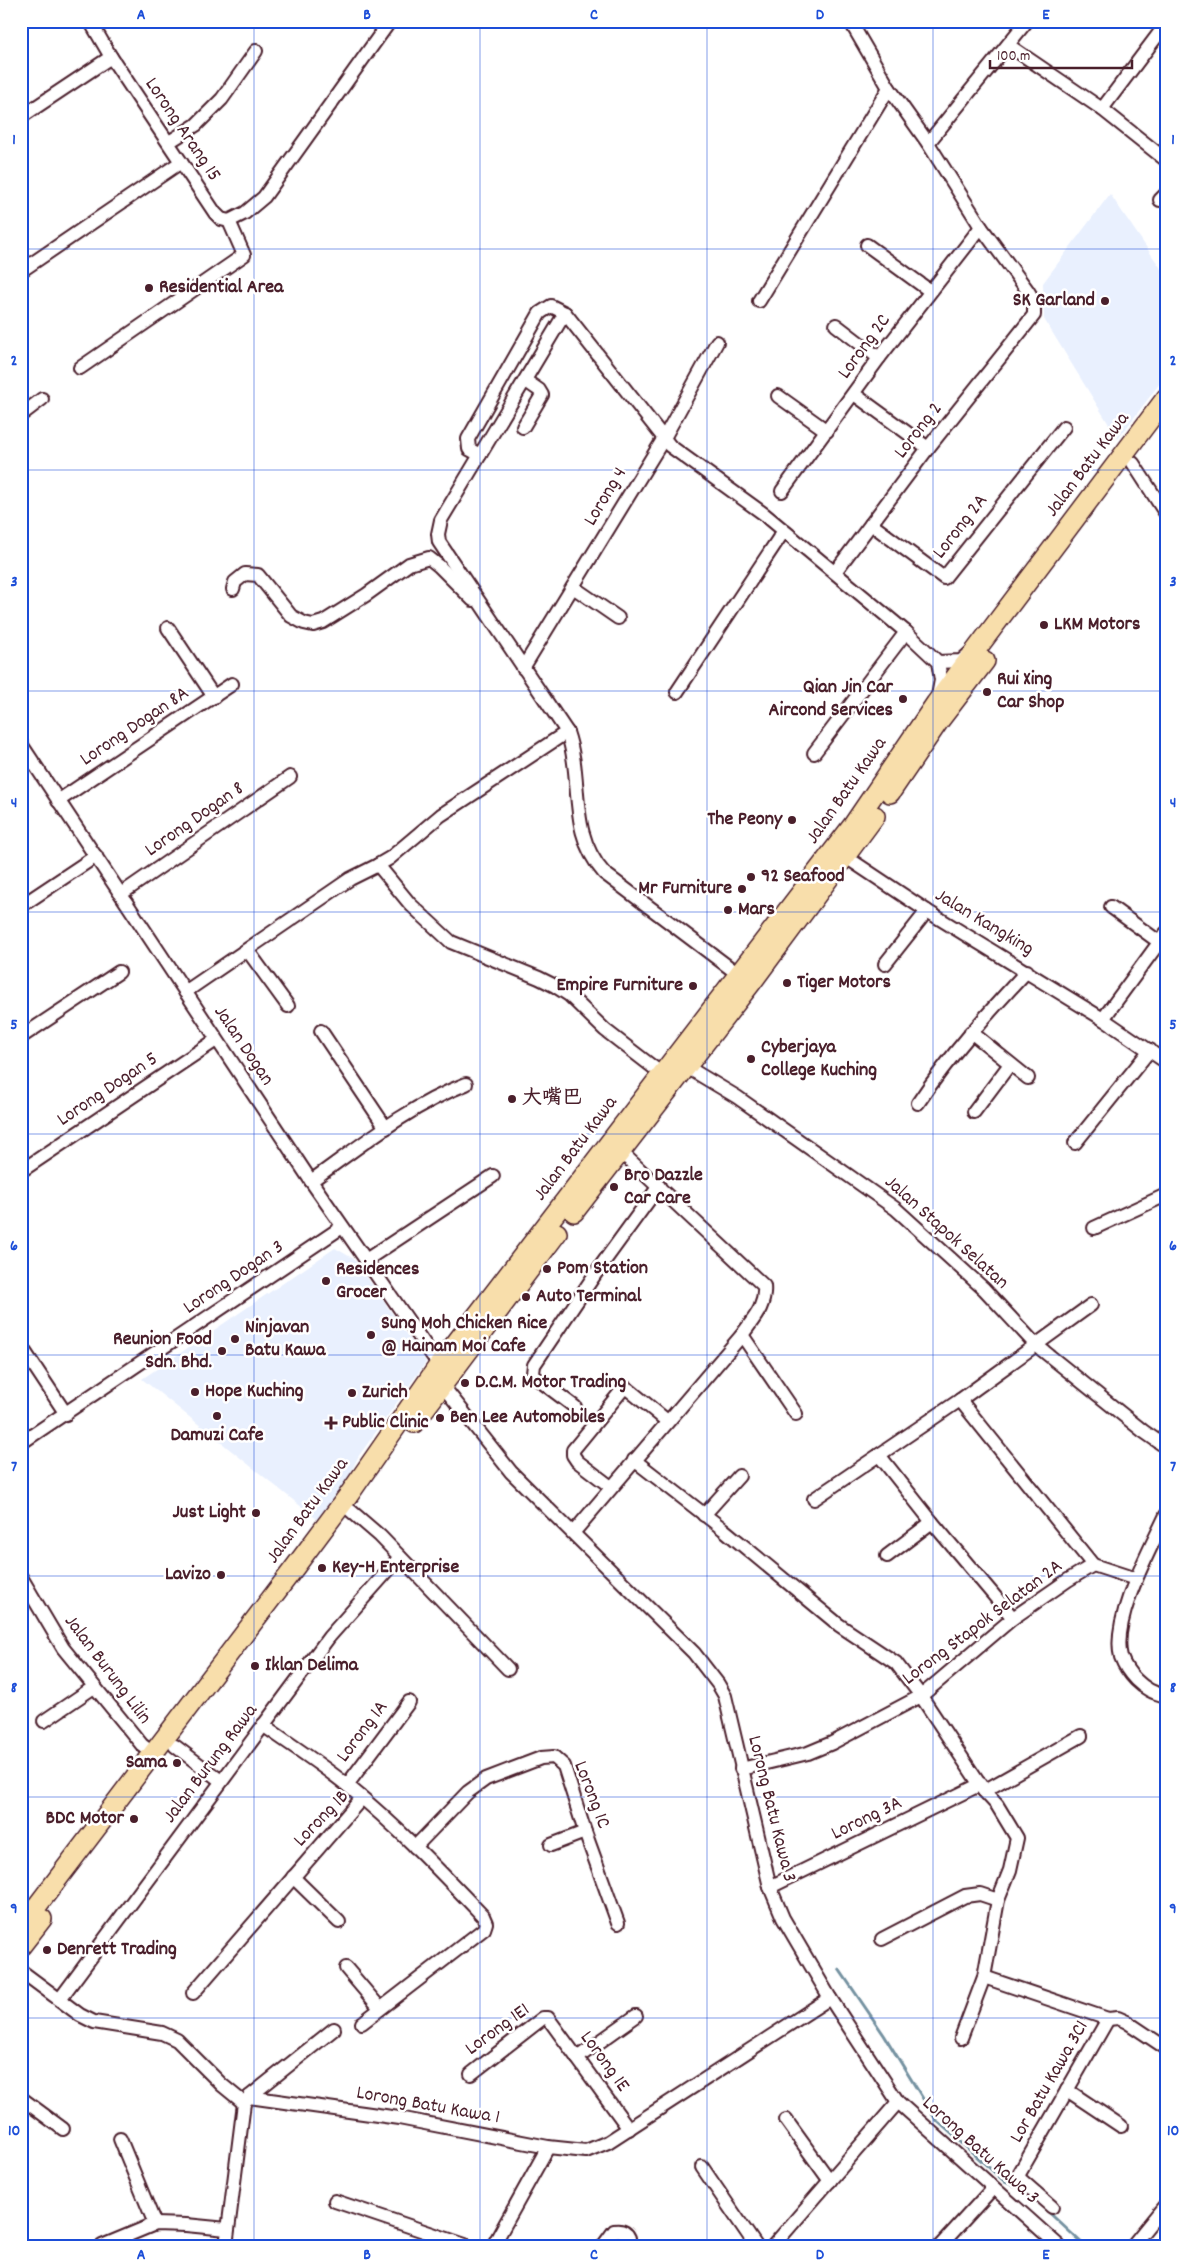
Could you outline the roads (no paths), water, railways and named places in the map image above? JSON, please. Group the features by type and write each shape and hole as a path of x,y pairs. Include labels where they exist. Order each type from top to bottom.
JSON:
{"highway":[{"name":"Jalan Batu Kawa","path":"21,1927 348,1496 439,1365 853,825 936,703 1166,398"},
{"name":"Jalan Batu Kawa","path":"21,1946 175,1746 351,1511 442,1385 846,858 939,722 1166,420"}],"street":[{"name":"Lorong Arang 15","path":"80,368 244,255 229,221 221,219 215,213 111,57 90,21"},
{"path":"229,221 245,214 264,198 390,21"},
{"path":"850,21 889,88 928,144 981,227"},
{"path":"928,144 1027,21"},
{"path":"1102,109 1166,24"},
{"path":"1008,45 1102,109 1166,160"},
{"path":"169,142 196,125 222,99 256,52"},
{"path":"21,117 111,57"},
{"path":"759,301 889,88"},
{"path":"21,271 181,162"},
{"name":"Lorong 2C","path":"782,491 879,358 981,227"},
{"name":"Lorong 2","path":"835,572 928,448 1034,315 1034,301 981,227"},
{"path":"867,245 930,291"},
{"path":"480,455 469,449 468,439 540,312 551,306 565,313 670,446 764,514 906,632 938,662 941,688 936,703"},
{"path":"565,313 441,520 438,534 439,542 568,732 574,751 580,831 595,864 604,873 738,974"},
{"path":"836,325 879,358"},
{"name":"Lorong 4","path":"523,668 664,438 717,342"},
{"path":"524,427 542,395 539,390 526,381"},
{"path":"854,394 928,448"},
{"path":"778,396 827,431"},
{"path":"21,415 42,400"},
{"name":"Lorong 2A","path":"871,524 944,578 1064,427"},
{"path":"1133,463 1166,514"},
{"path":"677,692 784,532"},
{"path":"233,589 235,582 245,574 258,576 291,616 304,624 313,625 324,622 409,564 429,558 470,599 479,601"},
{"path":"573,588 618,618"},
{"path":"168,628 214,698"},
{"path":"814,753 906,632"},
{"path":"938,662 960,661 982,643"},
{"name":"Lorong Dogan 8A","path":"58,801 214,698 232,684"},
{"path":"185,992 248,951 350,879 390,858 441,815 568,732"},
{"name":"Jalan Dogan","path":"21,744 216,1040 342,1227 439,1365"},
{"name":"Lorong Dogan 8","path":"121,894 290,777"},
{"path":"21,906 96,856"},
{"name":"Jalan Kangking","path":"846,858 927,911 1103,1019 1166,1062"},
{"path":"378,865 410,904 451,942 540,978 555,986 568,995 605,1030 662,1074"},
{"path":"1103,1019 1163,941 1111,907"},
{"path":"885,964 927,911"},
{"path":"248,951 288,1006"},
{"path":"918,1103 940,1069 1027,971"},
{"path":"21,1036 119,972"},
{"path":"321,1031 386,1128"},
{"path":"971,1032 1028,1078"},
{"name":"Lorong Dogan 5","path":"23,1166 216,1040"},
{"path":"1075,1143 1150,1050"},
{"path":"974,1112 1010,1064"},
{"name":"Jalan Stapok Selatan","path":"687,1067 737,1097 896,1209 984,1289 1036,1345 1143,1431 1166,1447"},
{"path":"311,1181 386,1128 443,1093 466,1084"},
{"path":"573,1533 742,1335 763,1304 764,1286 621,1152"},
{"path":"366,1260 493,1176"},
{"path":"575,1407 535,1377 533,1373 534,1365 600,1266 659,1186"},
{"path":"1094,1228 1166,1195"},
{"name":"Lorong Dogan 3","path":"21,1443 342,1227"},
{"path":"814,1499 960,1400 1091,1306"},
{"path":"742,1335 796,1414"},
{"path":"21,1346 66,1414"},
{"name":"Lorong Batu Kawa 3","path":"442,1385 511,1472 694,1653 718,1684 725,1696 770,1888 783,1918 830,1998 898,2102 1059,2246"},
{"path":"611,1488 577,1461 574,1450 623,1389 628,1389 667,1421"},
{"path":"960,1400 1093,1565"},
{"path":"879,1456 1013,1618"},
{"path":"634,1460 839,1626 896,1663 922,1696 997,1805 1017,1838 1010,1870 998,1900 984,1977 961,2038"},
{"path":"704,1515 739,1476"},
{"path":"351,1511 400,1557 508,1669"},
{"path":"1166,1515 1136,1579 1123,1622 1120,1648 1122,1659 1140,1684 1151,1692 1166,1696"},
{"path":"887,1556 932,1522"},
{"name":"Jalan Burung Rawa","path":"60,1999 329,1637 400,1557"},
{"name":"Lorong Stapok Selatan 2A","path":"741,1768 808,1753 832,1743 922,1696 1013,1618 1093,1565 1136,1579"},
{"name":"Jalan Burung Lilin","path":"21,1577 63,1648 142,1746 154,1754"},
{"path":"44,1721 94,1687"},
{"name":"Lorong 1A","path":"347,1785 409,1702"},
{"path":"264,1726 347,1785 362,1798"},
{"name":"Lorong 3A","path":"770,1888 983,1787 1080,1736"},
{"path":"175,1746 221,1781"},
{"name":"Lorong 1C","path":"416,1847 468,1792 486,1779 541,1758 554,1757 564,1766 618,1924"},
{"name":"Lorong 1B","path":"193,1993 362,1798 416,1847 483,1916 486,1923 484,1929 380,2008"},
{"path":"552,1845 585,1832"},
{"path":"293,1877 339,1922"},
{"path":"882,1939 965,1896 980,1894 998,1900"},
{"path":"346,1968 380,2008 362,2023"},
{"path":"21,1970 80,2015 94,2022 162,2033 176,2040 222,2085 246,2100"},
{"path":"984,1977 1108,2019 1118,2018 1166,2048"},
{"name":"Lorong Batu Kawa 1","path":"246,2100 399,2118 548,2147 586,2151 608,2142 629,2129 830,1998"},
{"path":"577,2058 636,2016"},
{"name":"Lorong 1E1","path":"471,2074 544,2018 548,2018"},
{"name":"Lorong 1E","path":"548,2018 629,2129"},
{"name":"Lor Batu Kawa 3C1","path":"1052,2207 1020,2179 1019,2174 1108,2019"},
{"path":"226,2246 246,2100 334,2029"},
{"path":"1067,2090 1121,2126"},
{"path":"21,2098 63,2129"},
{"path":"774,2246 898,2102"},
{"path":"786,2120 830,2181"},
{"path":"120,2139 155,2224"},
{"path":"493,2246 548,2147"},
{"path":"702,2167 756,2246"},
{"path":"940,2246 993,2188"},
{"path":"335,2201 468,2246"},
{"path":"1132,2246 1166,2204"},
{"path":"102,2246 155,2224 186,2225 227,2230"},
{"path":"602,2246 614,2231 620,2230 624,2231 629,2238 624,2246"}],"waterway":[{"path":"839,1969 884,2035 936,2120 1005,2182 1024,2189"},
{"path":"1041,2205 1085,2246"}],"place":[{"name":"Residential Area","path":"149,288"},
{"name":"SK Garland","path":"1105,301"},
{"name":"LKM Motors","path":"1044,625"},
{"name":"Rui Xing Car Shop","path":"987,692"},
{"name":"Qian Jin Car Aircond Services","path":"903,699"},
{"name":"The Peony","path":"792,820"},
{"name":"92 Seafood","path":"751,877"},
{"name":"Mr Furniture","path":"742,889"},
{"name":"Mars","path":"728,910"},
{"name":"Tiger Motors","path":"787,983"},
{"name":"Empire Furniture","path":"693,986"},
{"name":"Cyberjaya College Kuching","path":"751,1059"},
{"name":"大嘴巴","path":"512,1099"},
{"name":"Bro Dazzle Car Care","path":"614,1187"},
{"name":"Pom Station","path":"547,1269"},
{"name":"Residences Grocer","path":"326,1281"},
{"name":"Auto Terminal","path":"526,1297"},
{"name":"Sung Moh Chicken Rice @ Hainam Moi Cafe","path":"371,1335"},
{"name":"Ninjavan Batu Kawa","path":"235,1339"},
{"name":"Reunion Food Sdn. Bhd.","path":"222,1351"},
{"name":"D.C.M. Motor Trading","path":"465,1383"},
{"name":"Hope Kuching","path":"195,1392"},
{"name":"Zurich","path":"352,1393"},
{"name":"Damuzi Cafe","path":"217,1416"},
{"name":"Ben Lee Automobiles","path":"440,1418"},
{"name":"Public Clinic","path":"331,1423"},
{"name":"Just Light","path":"256,1513"},
{"name":"Key-H Enterprise","path":"322,1568"},
{"name":"Lavizo","path":"221,1575"},
{"name":"Iklan Delima","path":"255,1666"},
{"name":"Sama","path":"177,1763"},
{"name":"BDC Motor","path":"134,1819"},
{"name":"Denrett Trading","path":"47,1950"}]}
